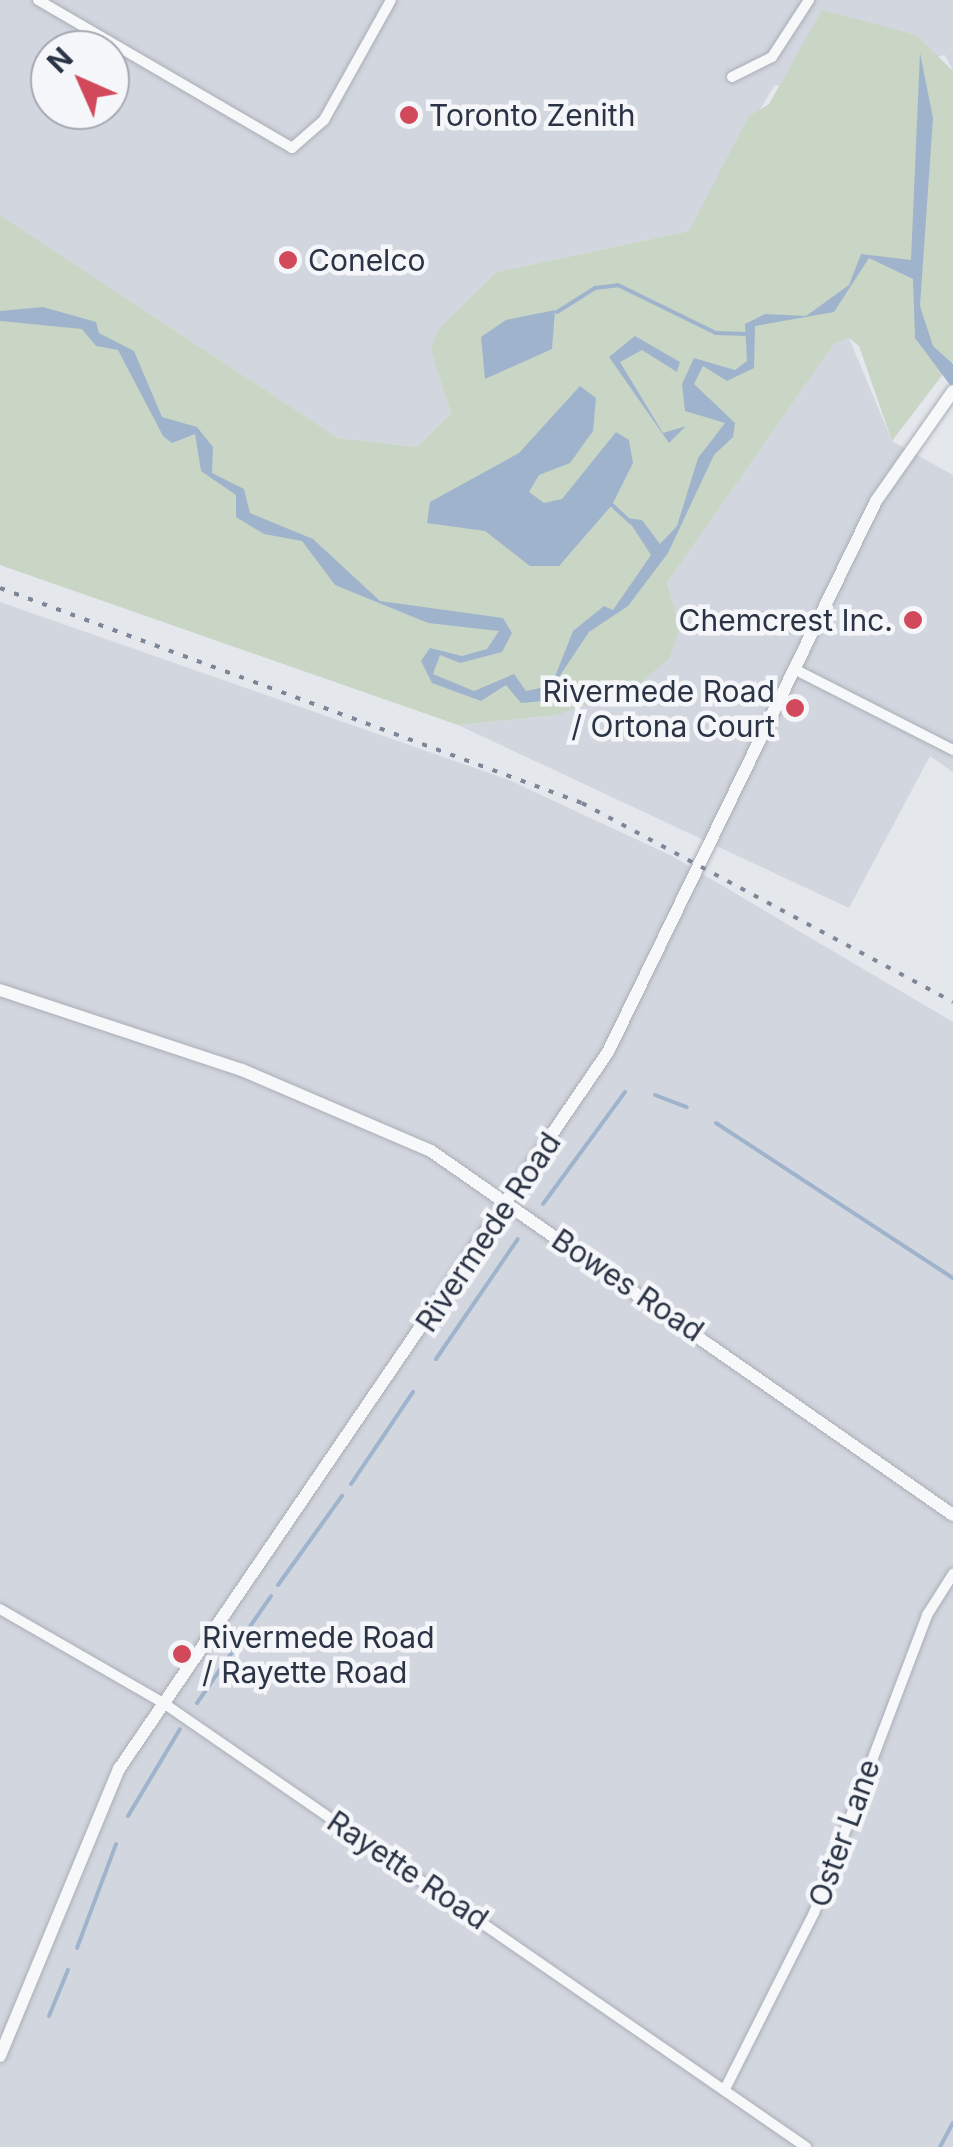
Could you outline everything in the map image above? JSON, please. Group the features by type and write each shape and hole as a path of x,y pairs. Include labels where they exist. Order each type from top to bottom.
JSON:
{"street":[{"path":"38,0 292,148 324,120 390,0"},
{"path":"732,77 772,57 809,0"},
{"name":"Rivermede Road","path":"0,2056 104,1798 162,1702 509,1206 608,1052 800,672 876,501 953,391"},
{"path":"800,672 953,750"},
{"name":"Bowes Road","path":"0,990 348,1111 431,1152 953,1515"},
{"name":"Oster Lane","path":"725,2089 814,1913 927,1616 953,1574"},
{"name":"Rayette Road","path":"0,1610 162,1702 806,2147"}],"shaded area":[{"path":"0,0 953,0 953,71 945,55 774,86 689,231 497,272 432,351 451,413 417,447 338,438 0,215"},
{"path":"849,338 892,441 953,475 953,772 930,756 849,908 458,725 556,715 680,628 667,583 834,344"},
{"path":"0,602 509,780 672,856 953,1022 953,2147 0,2147"}],"green space":[{"path":"822,10 916,35 953,71 953,361 892,441 859,346 849,338 834,344 667,583 680,628 669,659 628,692 556,715 458,725 0,565 0,215 338,438 417,447 451,413 431,350 437,331 497,272 689,231 749,116 769,104"}],"water":[{"path":"920,53 933,118 920,306 933,346 953,364 953,389 915,338 913,279 869,258 834,312 755,326 754,368 727,381 703,366 694,384 735,423 733,437 714,455 668,553 628,606 589,632 543,701 521,703 506,685 481,701 432,683 421,661 430,648 462,656 487,649 499,631 428,623 335,585 302,541 264,534 236,517 236,495 201,471 195,434 172,443 163,436 118,350 96,346 82,329 0,321 0,311 43,307 96,322 99,333 134,351 162,417 197,427 213,447 212,473 244,489 250,513 313,539 380,601 503,618 512,633 502,652 460,663 440,655 433,674 474,691 514,674 526,691 536,689 552,684 573,631 604,606 613,610 651,555 627,518 642,520 660,544 677,526 698,458 725,423 685,411 682,384 694,358 735,370 747,361 745,324 765,314 806,316 849,285 861,254 911,260"},
{"path":"555,310 552,349 485,379 481,337 506,320"},
{"path":"635,336 680,362 677,372 642,350 620,362 663,433 686,426 669,443 609,357"},
{"path":"580,386 596,398 593,431 570,463 539,475 529,492 544,503 562,499 616,432 629,440 633,463 612,505 559,566 530,566 485,531 427,523 430,502 519,453"}],"waterway":[{"path":"557,312 595,288 618,285 716,333 748,334"},
{"path":"612,505 630,522"},
{"path":"543,1204 625,1092"},
{"path":"655,1095 687,1107"},
{"path":"716,1123 953,1278"},
{"path":"436,1359 518,1239"},
{"path":"351,1484 413,1392"},
{"path":"278,1585 342,1496"},
{"path":"197,1703 271,1596"},
{"path":"128,1816 180,1729"},
{"path":"77,1948 116,1844"},
{"path":"49,2016 68,1970"},
{"path":"940,2147 953,2123"}],"railway":[{"path":"0,588 582,803 953,1002"}],"place":[{"name":"Toronto Zenith","path":"409,115"},
{"name":"Conelco","path":"288,260"},
{"name":"Chemcrest Inc.","path":"913,620"},
{"name":"Rivermede Road / Ortona Court","path":"795,708"},
{"name":"Rivermede Road / Rayette Road","path":"182,1654"}]}
